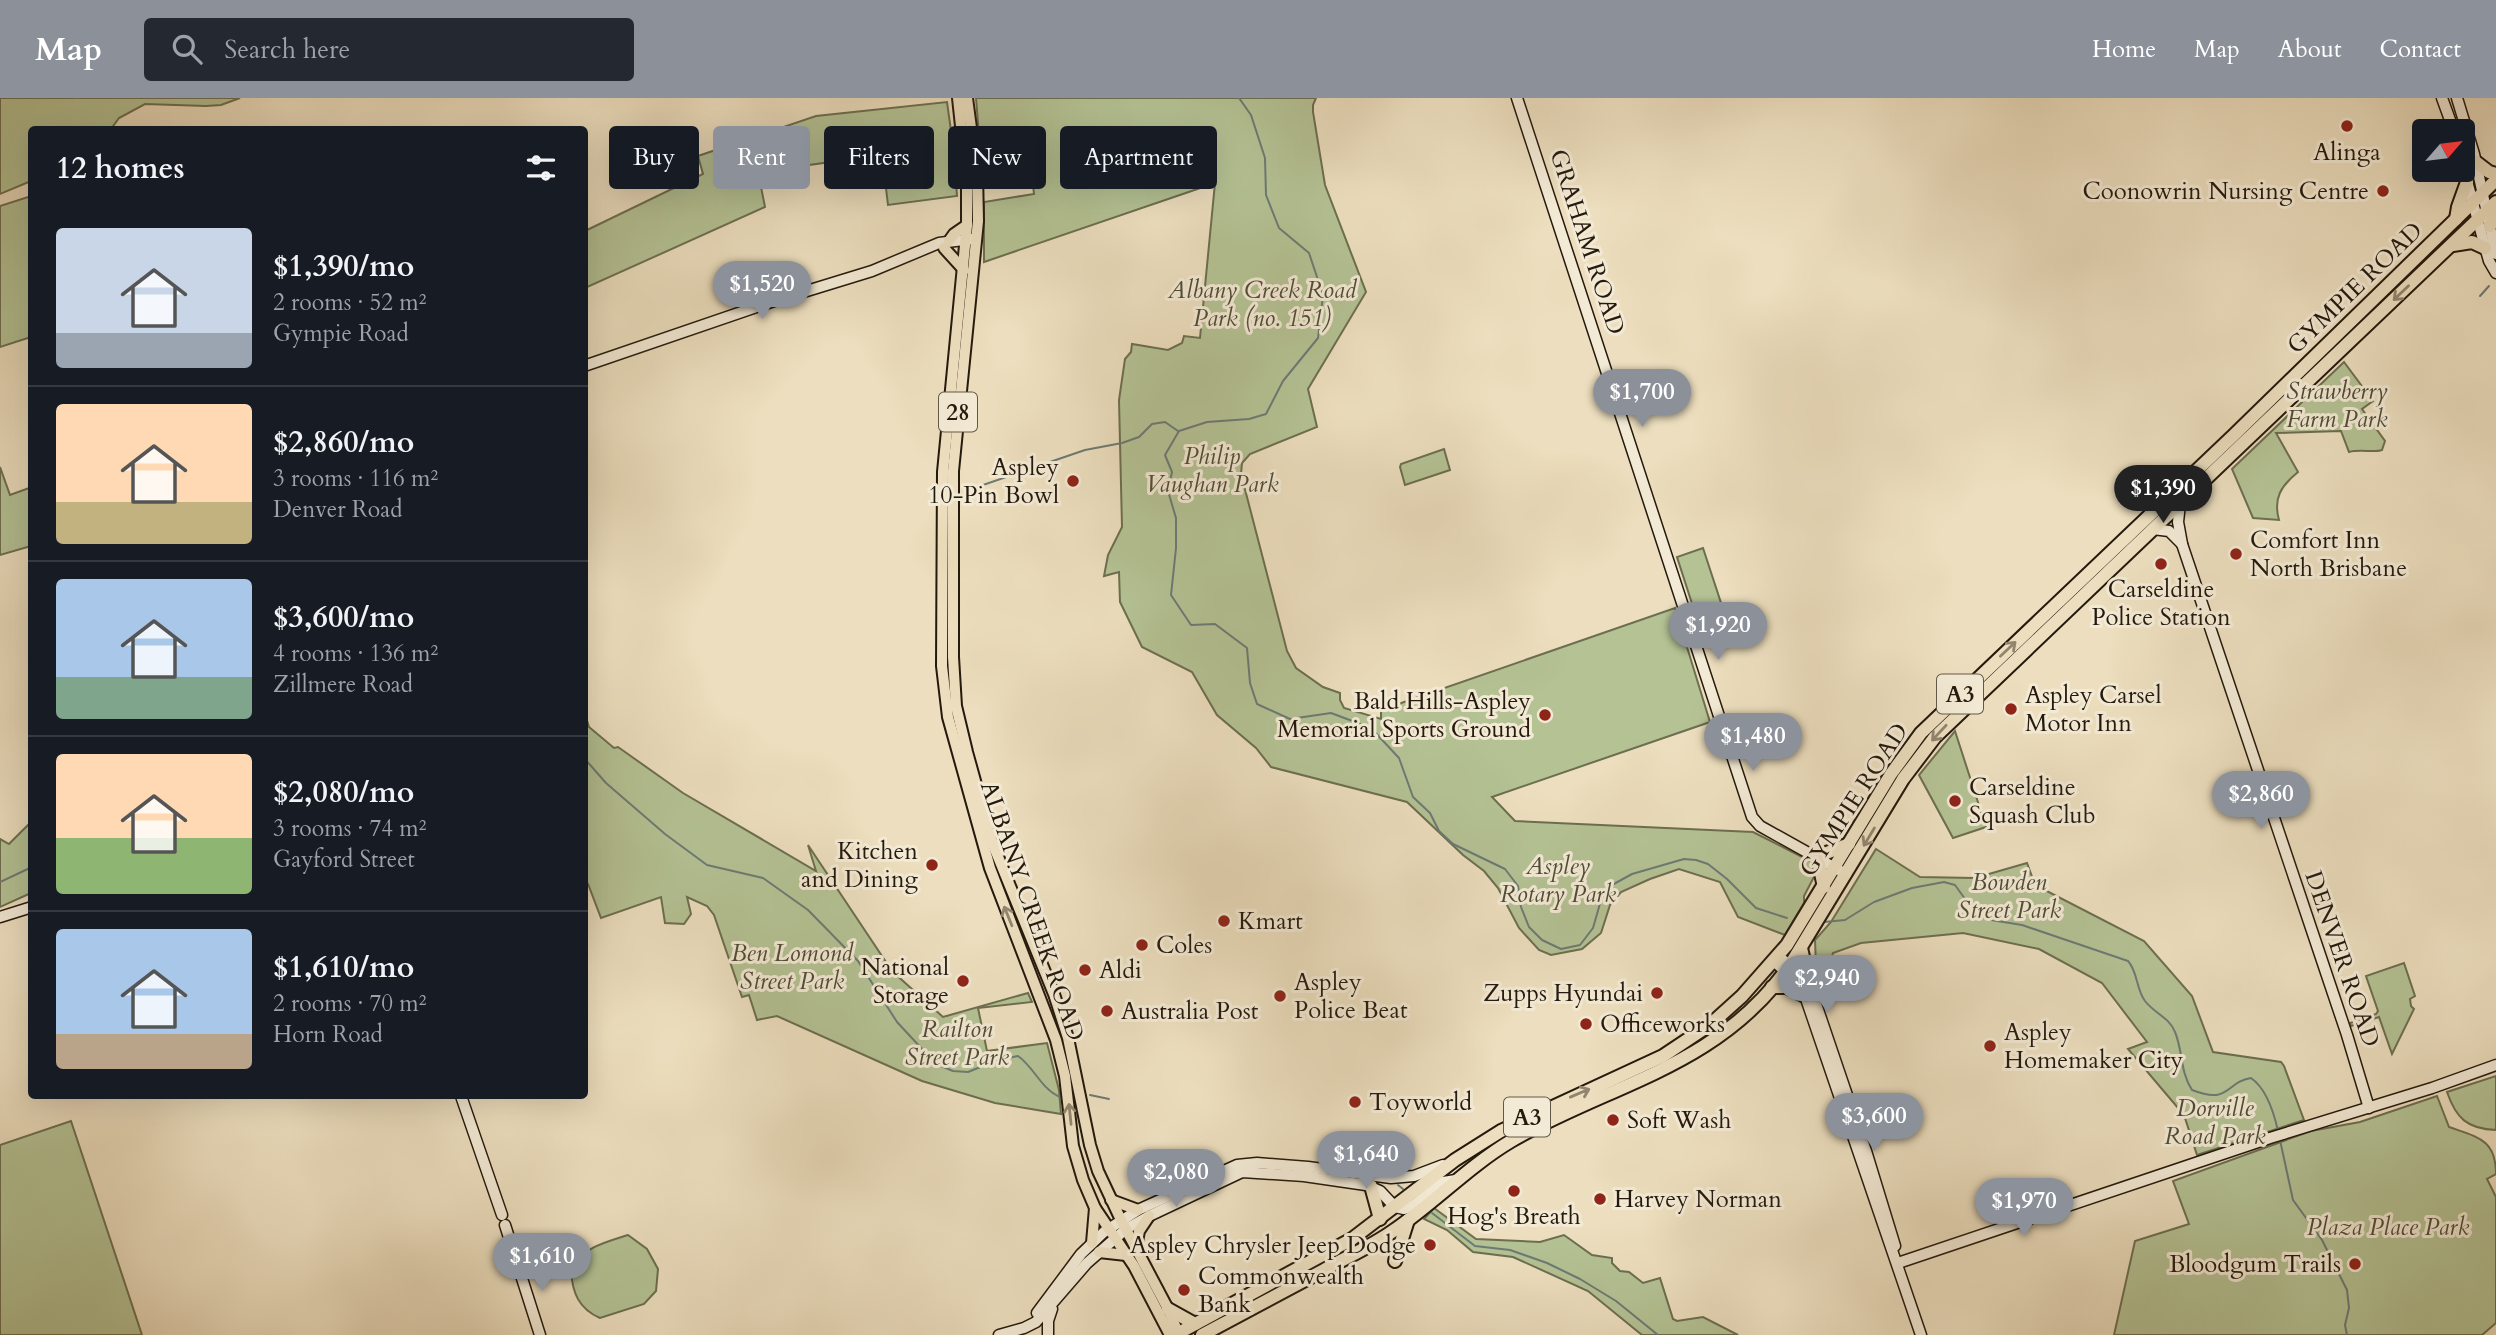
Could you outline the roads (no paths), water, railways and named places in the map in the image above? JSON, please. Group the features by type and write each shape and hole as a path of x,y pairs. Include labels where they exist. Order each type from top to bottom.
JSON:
{"highway":[{"path":"2475,165 2496,174"},
{"name":"GYMPIE ROAD","path":"1175,1335 1199,1329 1377,1241 1409,1220 1507,1144 1537,1127 1657,1074 1728,1030 1788,968 1818,908 1842,868 1935,737 2234,435 2496,180"},
{"path":"2456,219 2467,182"},
{"name":"GYMPIE ROAD","path":"1818,908 1824,887 1842,868 1849,844 1899,760 1921,733 2108,563 2153,529 2451,246 2487,218 2496,202"},
{"path":"2451,246 2472,242 2491,251"},
{"path":"1824,887 1821,857 1849,844"},
{"path":"1772,987 1807,989 1801,940"},
{"name":"GYMPIE ROAD","path":"1199,1329 1340,1246 1380,1219 1455,1160 1522,1119 1675,1049 1719,1017 1776,959 1801,940"},
{"path":"1371,1186 1380,1219"},
{"path":"1395,1261 1409,1220"},
{"path":"1168,1309 1199,1329"}],"main road":[{"name":"ALBANY CREEK ROAD","path":"958,98 967,183 967,225 972,243 964,270 943,472 942,655 945,699 953,741 984,850 1056,1040 1065,1076 1076,1160 1095,1208 1111,1234"},
{"name":"ALBANY CREEK ROAD","path":"967,98 977,173 953,471 953,657 956,706 992,842 1054,994 1068,1038 1092,1150 1123,1225"},
{"path":"964,270 947,244 954,234 967,225"},
{"path":"1111,1200 1144,1213 1136,1247"},
{"path":"1095,1208 1096,1247 1126,1255"},
{"name":"28","path":"1123,1225 1168,1309 1175,1335"},
{"name":"28","path":"1111,1234 1175,1335"}],"street":[{"name":"GRAHAM ROAD","path":"1517,98 1752,817 1760,826 1842,868"},
{"path":"2442,98 2450,119"},
{"path":"2457,98 2461,119"},
{"path":"2467,182 2478,198"},
{"path":"2474,182 2487,218 2491,251 2489,261 2496,273"},
{"path":"588,365 771,302 872,271 930,249 947,244 972,243"},
{"name":"DENVER ROAD","path":"2180,504 2178,522 2182,544 2369,1108"},
{"path":"2153,529 2169,531 2182,544"},
{"path":"0,918 28,908"},
{"path":"1776,959 1807,989 1885,1234 1898,1263 1921,1335"},
{"path":"1898,1263 2496,1065"},
{"path":"462,1099 540,1335"},
{"path":"1018,1328 1037,1314 1076,1260 1123,1225 1243,1163 1307,1167 1391,1178 1414,1176 1455,1160"},
{"path":"1144,1213 1247,1171 1371,1186 1395,1207 1409,1208 1443,1182 1460,1180"},
{"path":"999,1335 1031,1325 1053,1305 1096,1247"},
{"path":"1046,1335 1053,1305"},
{"path":"1031,1325 1046,1335"}],"waterway":[{"path":"1239,98 1251,115 1265,158 1266,195 1279,228 1309,253 1323,295 1318,338 1283,381 1266,414 1249,419 1207,422 1179,431 1165,455 1172,472 1168,491 1176,518 1171,595 1191,625 1215,624 1247,648 1250,683 1257,704 1290,719 1331,713 1371,728 1399,758 1413,797 1430,813 1439,831 1453,844 1505,869 1518,886 1521,907 1529,927 1542,940 1561,949 1580,945 1593,928 1601,900 1612,885 1632,874 1684,859 1708,864 1756,908 1787,918"},
{"path":"2480,296 2489,286"},
{"path":"983,485 1085,450 1139,437 1152,424 1165,422 1178,431"},
{"path":"588,763 606,783 665,834 707,865 763,878 808,910 858,961 897,1022 936,1064 953,1071 968,1072 998,1060 1018,1056 1048,1089 1060,1097"},
{"path":"0,882 28,869"},
{"path":"1824,922 1845,920 1874,902 1912,888 1944,882 1955,885 1973,910 1985,919 2022,925 2128,961 2145,1001 2173,1027 2185,1076 2192,1090 2205,1094 2221,1094 2251,1078 2266,1095 2278,1131"},
{"path":"1090,1095 1109,1099"},
{"path":"2280,1140 2293,1200 2322,1240 2347,1290 2347,1335"},
{"path":"1322,1150 1366,1157 1382,1165 1388,1172"},
{"path":"1398,1185 1403,1189"},
{"path":"1432,1213 1475,1246 1510,1250 1547,1263 1580,1279 1616,1301 1658,1335"}],"place":[{"name":"Alinga","path":"2347,126"},
{"name":"Coonowrin Nursing Centre","path":"2383,191"},
{"name":"Aspley 10-Pin Bowl","path":"1073,481"},
{"name":"Comfort Inn North Brisbane","path":"2236,554"},
{"name":"Carseldine Police Station","path":"2161,564"},
{"name":"Aspley Carsel Motor Inn","path":"2011,709"},
{"name":"Bald Hills-Aspley Memorial Sports Ground","path":"1545,715"},
{"name":"Carseldine Squash Club","path":"1955,801"},
{"name":"Kitchen and Dining","path":"932,865"},
{"name":"Kmart","path":"1224,921"},
{"name":"Coles","path":"1142,945"},
{"name":"Aldi","path":"1085,970"},
{"name":"National Storage","path":"963,981"},
{"name":"Zupps Hyundai","path":"1657,993"},
{"name":"Aspley Police Beat","path":"1280,996"},
{"name":"Australia Post","path":"1107,1011"},
{"name":"Officeworks","path":"1586,1024"},
{"name":"Aspley Homemaker City","path":"1990,1046"},
{"name":"Toyworld","path":"1355,1102"},
{"name":"Soft Wash","path":"1613,1120"},
{"name":"Hog's Breath","path":"1514,1191"},
{"name":"Harvey Norman","path":"1600,1199"},
{"name":"Aspley Chrysler Jeep Dodge","path":"1430,1245"},
{"name":"Bloodgum Trails","path":"2355,1264"},
{"name":"Commonwealth Bank","path":"1184,1290"}],"park label":[{"name":"Albany Creek Road Park (no. 151)","path":"1262,304"},
{"name":"Strawberry Farm Park","path":"2337,405"},
{"name":"Philip Vaughan Park","path":"1212,470"},
{"name":"Aspley Rotary Park","path":"1558,880"},
{"name":"Bowden Street Park","path":"2009,896"},
{"name":"Ben Lomond Street Park","path":"792,967"},
{"name":"Railton Street Park","path":"957,1043"},
{"name":"Dorville Road Park","path":"2215,1122"},
{"name":"Plaza Place Park","path":"2388,1227"}]}
